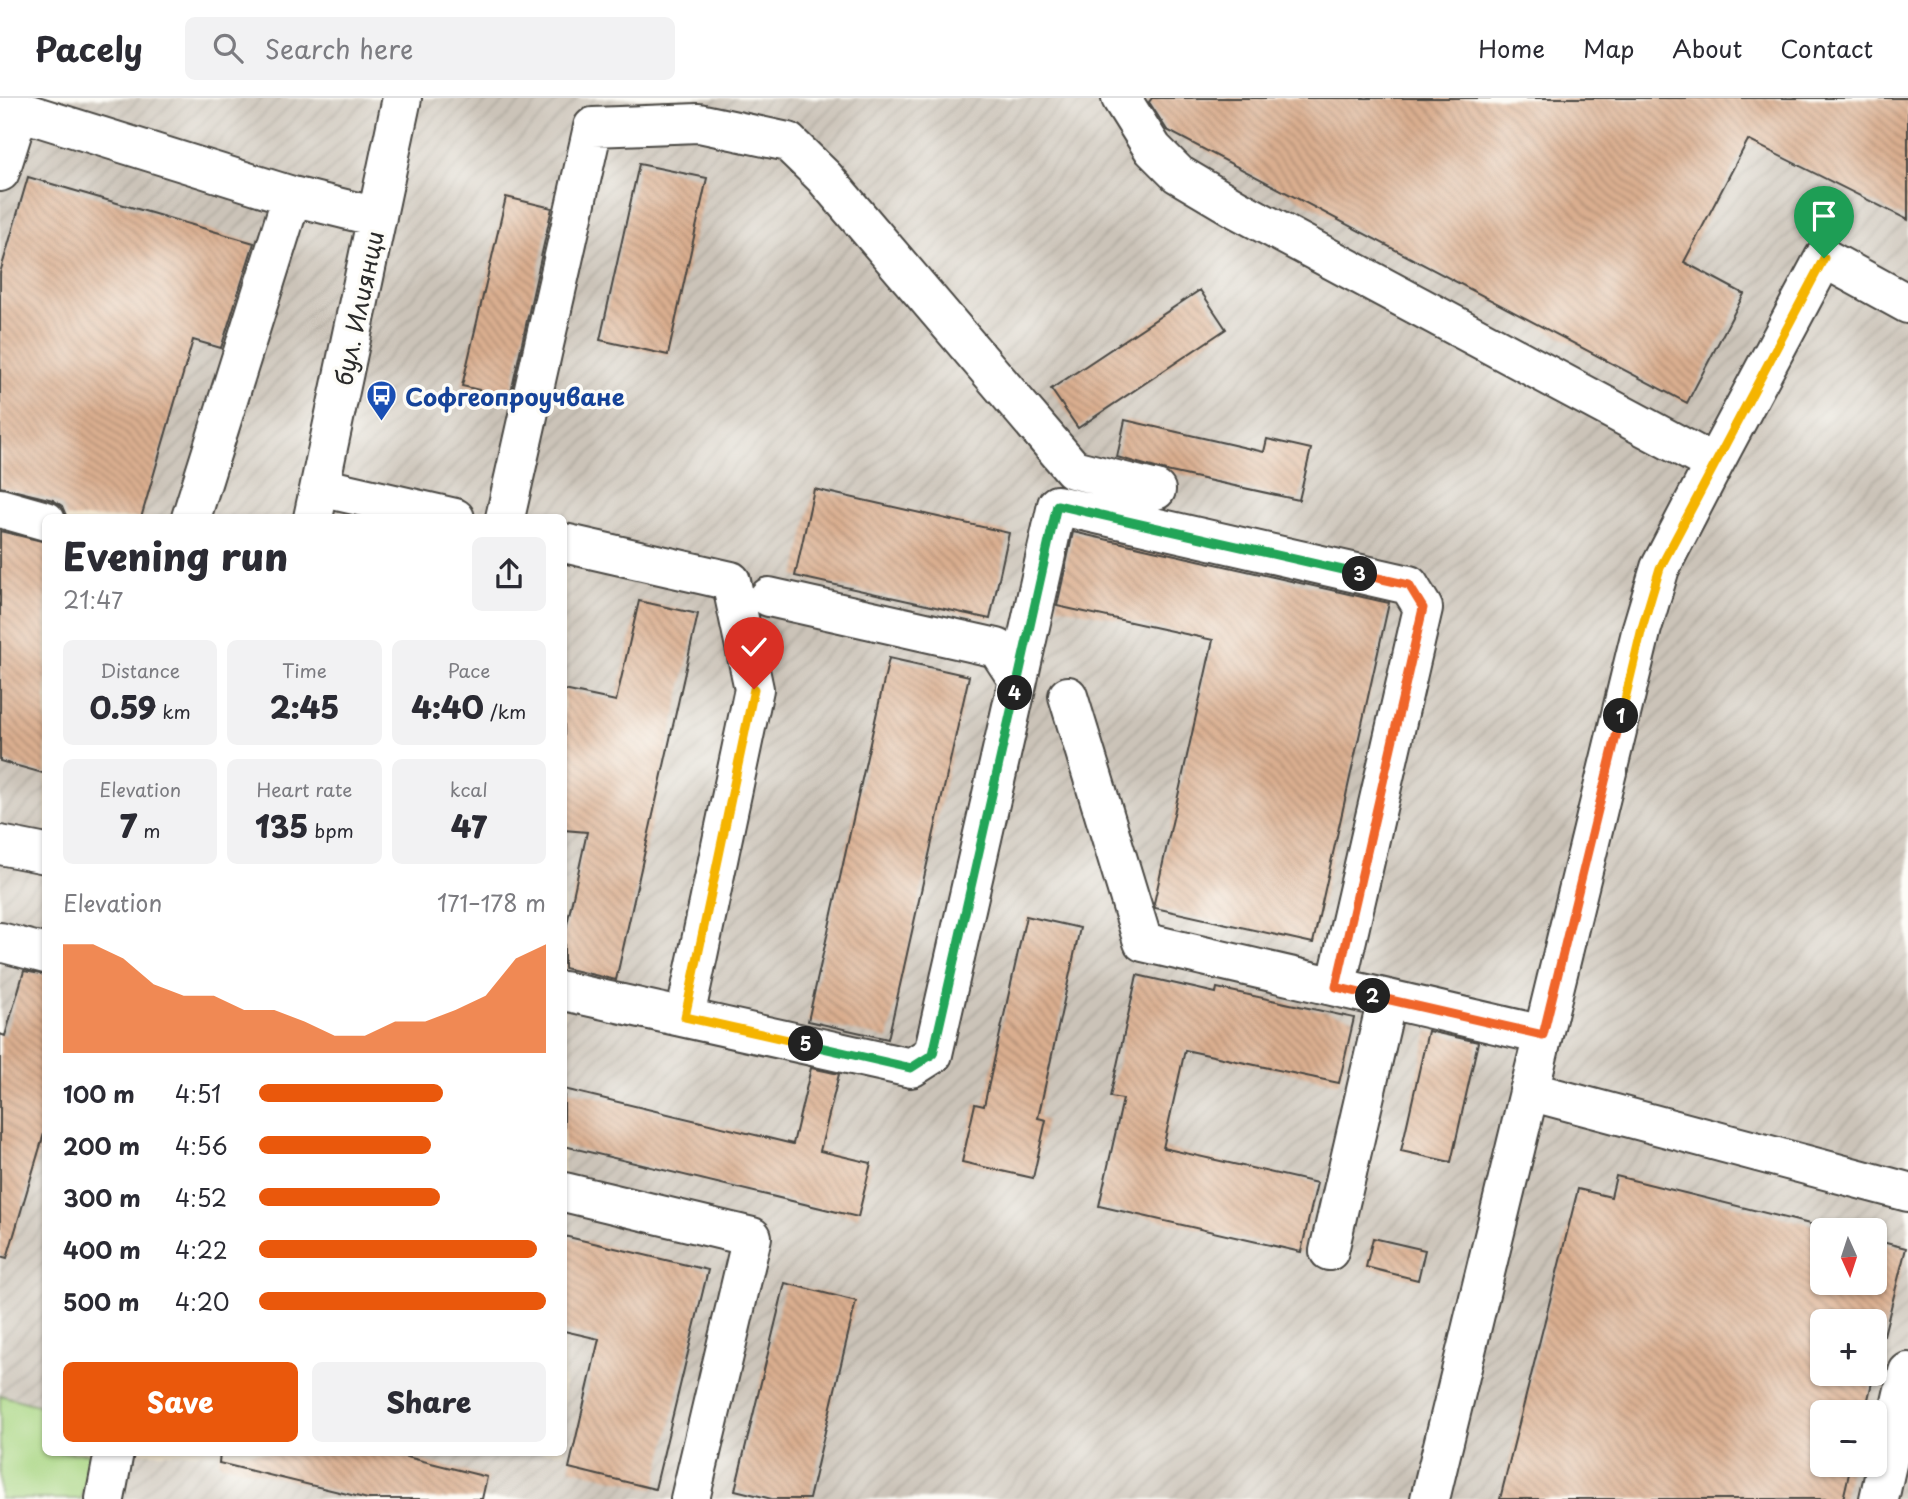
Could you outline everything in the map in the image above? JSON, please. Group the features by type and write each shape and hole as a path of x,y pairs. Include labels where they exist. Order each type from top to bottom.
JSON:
{"street":[{"name":"бул. Илиянци","path":"317,503 402,98"},
{"path":"1121,98 1153,149 1178,174 1237,209 1714,464"},
{"path":"0,172 9,108 292,196 377,217"},
{"path":"506,514 593,127 699,123 788,142 824,177 1073,469 1156,490"},
{"path":"192,514 292,196"},
{"path":"1430,1499 1642,628 1660,568 1824,258 1908,304"},
{"path":"317,503 418,514"},
{"path":"567,992 911,1068 933,1054 1057,505 1409,585 1423,608 1336,987"},
{"path":"0,508 42,520"},
{"path":"567,544 731,581 754,689 685,1017"},
{"path":"769,597 997,648 1018,680"},
{"path":"1068,696 1143,942 1543,1035"},
{"path":"0,845 42,853"},
{"path":"0,942 42,953"},
{"path":"1329,1251 1387,999"},
{"path":"1529,1091 1908,1192"},
{"path":"567,1193 752,1237 690,1499"},
{"path":"1879,1499 1908,1372"},
{"path":"105,1499 113,1456"}],"shaded area":[{"path":"0,98 1908,98 1908,1499 93,1499 98,1456 567,1456 567,514 42,514 42,1406 0,1395"}],"green space":[{"path":"0,1395 42,1406 42,1456 93,1456 81,1499 0,1499"}],"building":[{"path":"1152,98 1908,98 1908,220 1748,140 1684,262 1744,294 1687,403 1167,130 1149,102"},
{"path":"639,164 707,178 668,355 600,340"},
{"path":"28,177 254,243 221,348 193,340 142,514 65,514 62,506 53,500 0,487 0,273"},
{"path":"506,197 552,208 510,397 462,386"},
{"path":"1200,290 1226,329 1078,428 1051,389"},
{"path":"1125,420 1264,452 1267,439 1311,449 1299,500 1166,471 1117,457"},
{"path":"814,489 1009,533 990,619 795,576"},
{"path":"0,531 42,541 42,773 0,761"},
{"path":"1073,532 1389,603 1313,943 1155,908 1213,640 1057,606"},
{"path":"639,601 698,614 616,980 567,969 567,924 587,832 567,830 567,691 616,701"},
{"path":"889,658 969,676 888,1039 808,1021"},
{"path":"1026,916 1080,928 1038,1118 1046,1120 1033,1178 962,1162 975,1104 984,1106"},
{"path":"24,971 42,974 42,1140 7,1258 0,1256 0,1034 5,1036"},
{"path":"1137,975 1216,993 1217,988 1354,1018 1339,1083 1185,1050 1163,1148 1317,1183 1301,1252 1099,1206 1123,1099 1110,1097"},
{"path":"1428,1031 1478,1042 1451,1162 1401,1151"},
{"path":"811,1068 839,1074 820,1151 871,1163 858,1217 567,1147 567,1090 793,1144"},
{"path":"1616,1176 1810,1224 1810,1295 1887,1295 1887,1243 1906,1248 1887,1323 1887,1309 1810,1309 1810,1386 1871,1386 1868,1400 1810,1400 1810,1477 1848,1477 1843,1499 1500,1499 1578,1189 1611,1197"},
{"path":"567,1237 708,1270 655,1489 569,1468 599,1339 567,1332"},
{"path":"1373,1238 1425,1250 1418,1280 1366,1267"},
{"path":"785,1283 856,1301 809,1499 772,1499 735,1490"},
{"path":"220,1456 403,1456 487,1477 482,1499 368,1499 219,1463"}],"place":[{"name":"Софгеопроучване","path":"382,423"}],"route":[{"path":"754,689 685,1017 911,1068 933,1054 1057,505 1409,585 1423,608 1336,987 1543,1035 1642,628 1660,568 1824,258"}]}
